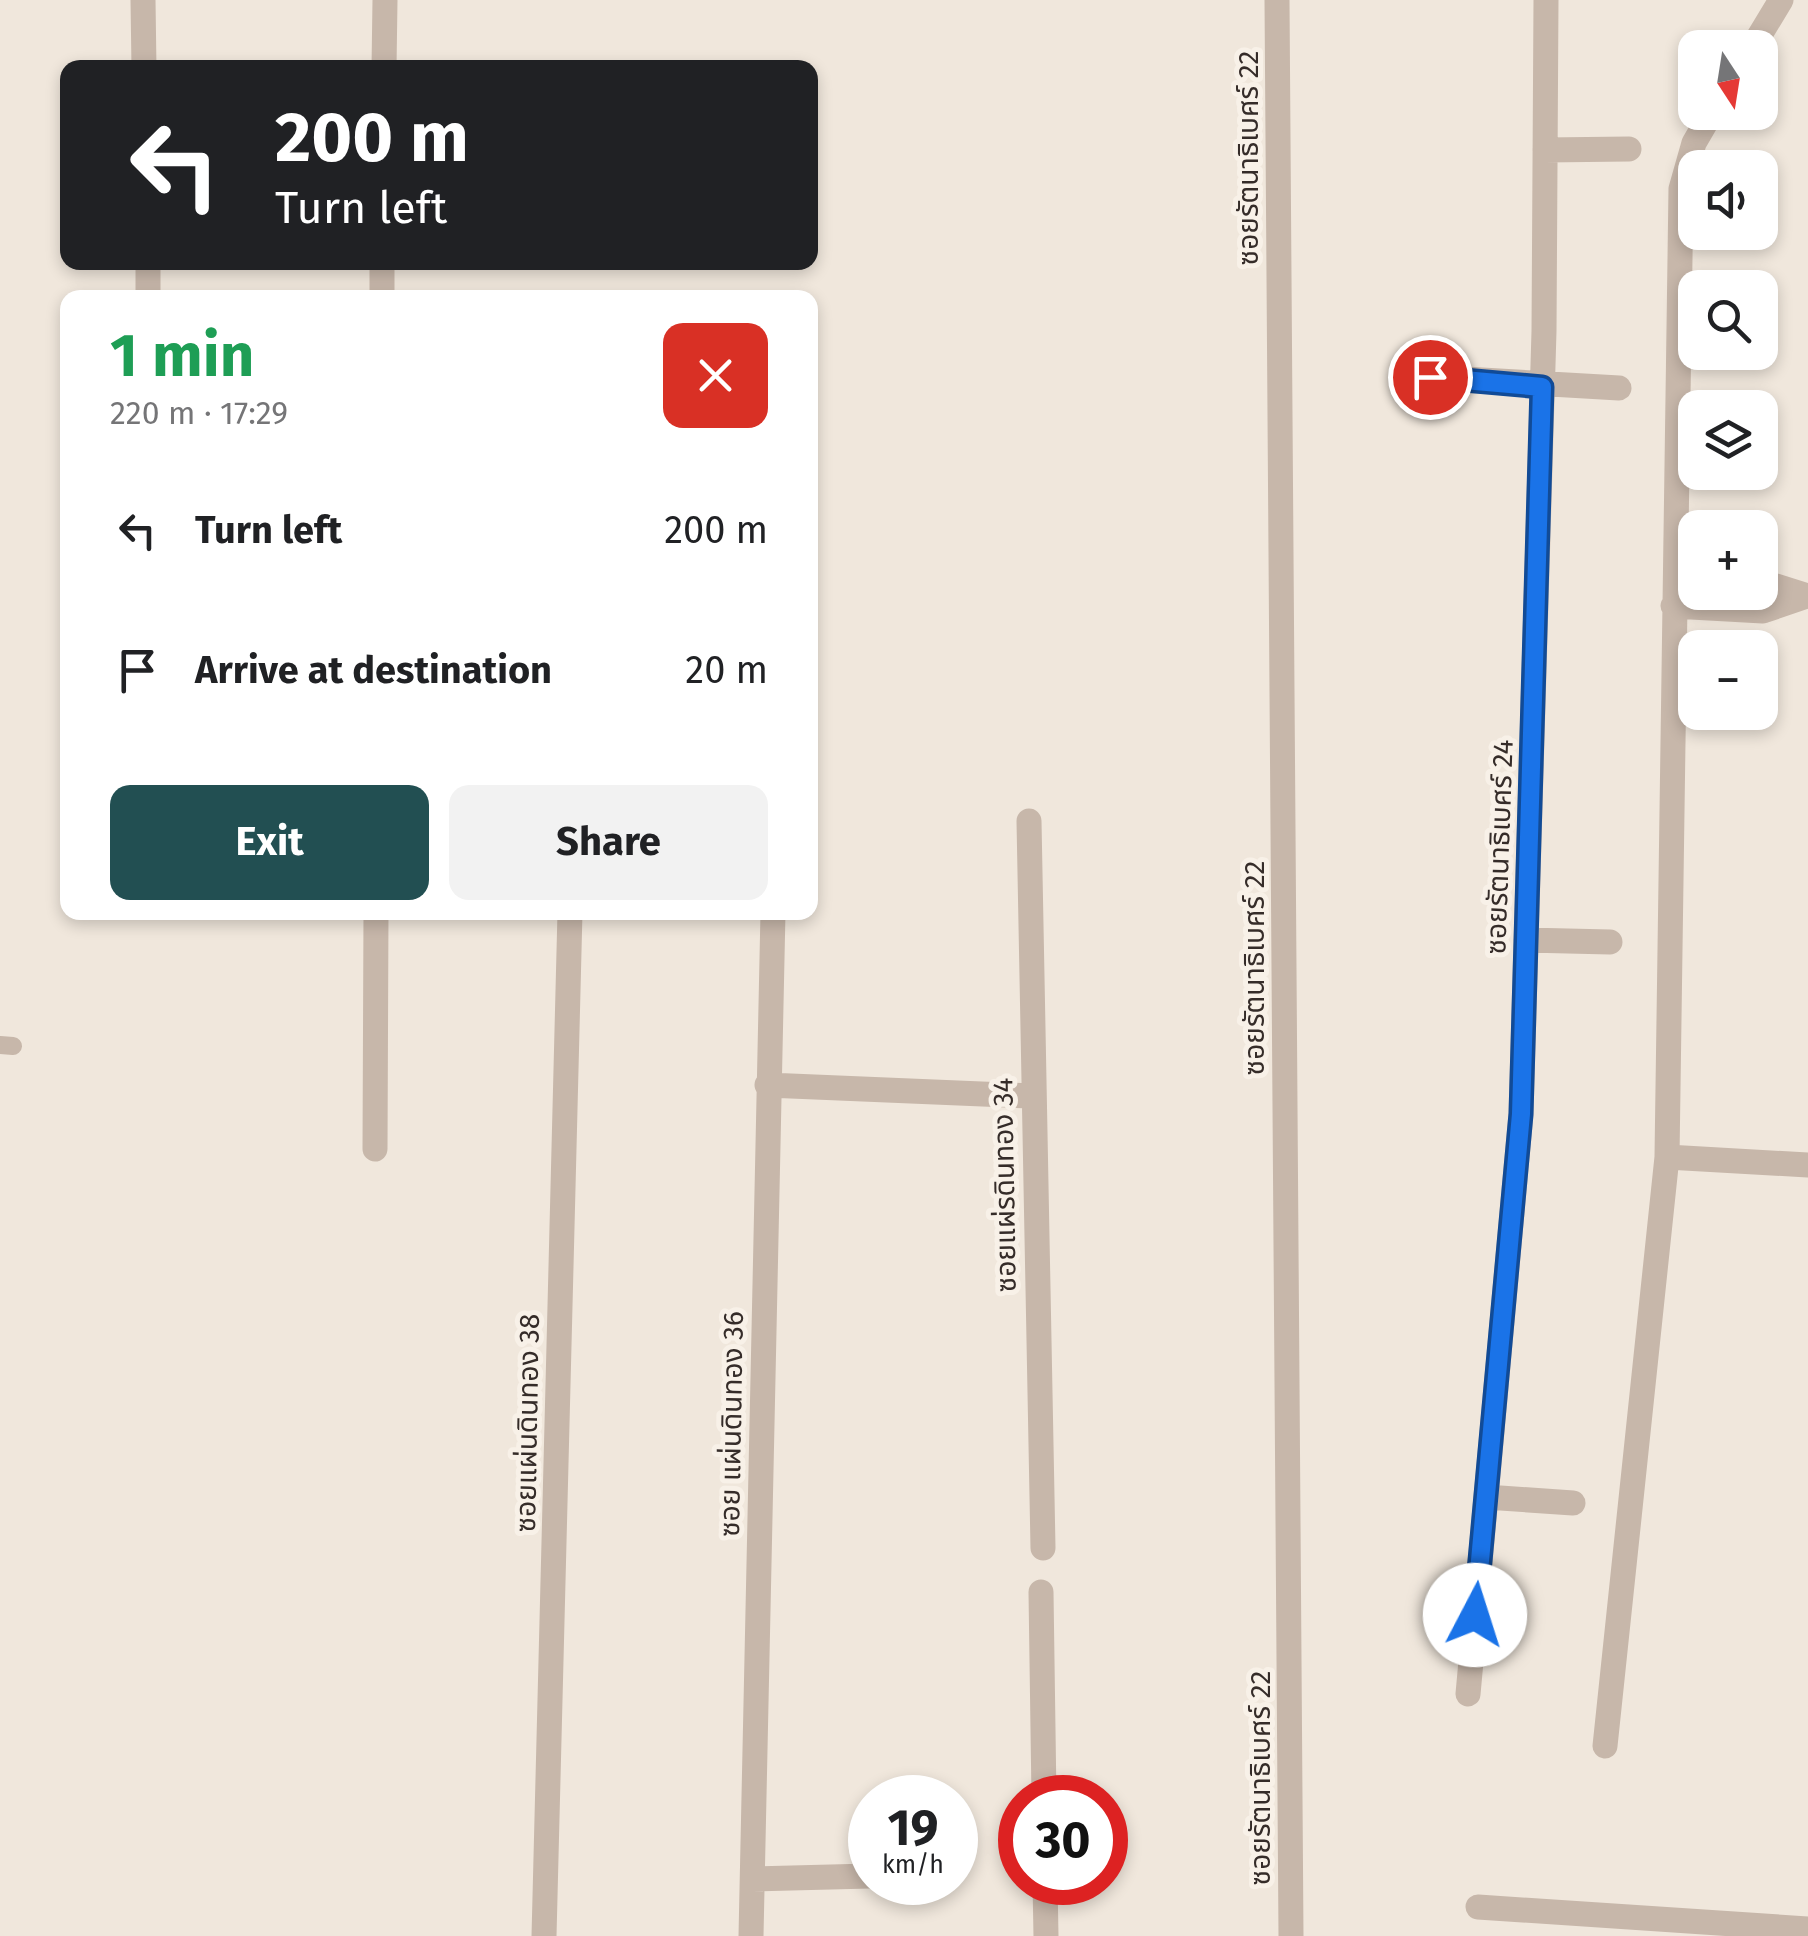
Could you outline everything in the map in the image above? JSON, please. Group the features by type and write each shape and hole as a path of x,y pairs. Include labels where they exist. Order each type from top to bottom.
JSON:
{"street":[{"path":"142,0 144,60"},
{"path":"384,60 385,0"},
{"name":"ซอยรัตนาธิเบศร์ 22","path":"1276,0 1291,1936"},
{"name":"ซอยรัตนาธิเบศร์ 24","path":"1468,1694 1521,1114 1542,387 1546,0"},
{"path":"1763,30 1781,0"},
{"path":"1683,510 1681,189 1702,130"},
{"path":"1545,150 1629,149"},
{"path":"1430,377 1542,387 1618,388"},
{"path":"1778,587 1808,596"},
{"path":"1605,1746 1667,1158 1672,606 1678,592"},
{"path":"1672,606 1763,611 1808,596"},
{"name":"ซอยแผ่รดินทอง 34","path":"1028,821 1043,1548"},
{"path":"375,1150 376,920"},
{"name":"ซอยแผ่นดินทอง 38","path":"544,1936 570,920"},
{"name":"ซอย แผ่นดินทอง 36","path":"752,1936 773,920"},
{"path":"1526,940 1610,942"},
{"path":"767,1085 1031,1096"},
{"path":"1667,1158 1808,1164"},
{"path":"1486,1498 1573,1503"},
{"path":"1041,1592 1044,1775"},
{"path":"752,1879 848,1877"},
{"path":"1045,1905 1046,1936"},
{"path":"1478,1907 1744,1931 1808,1930"}],"route":[{"path":"1430,377 1542,387 1521,1114 1475,1615"}]}
